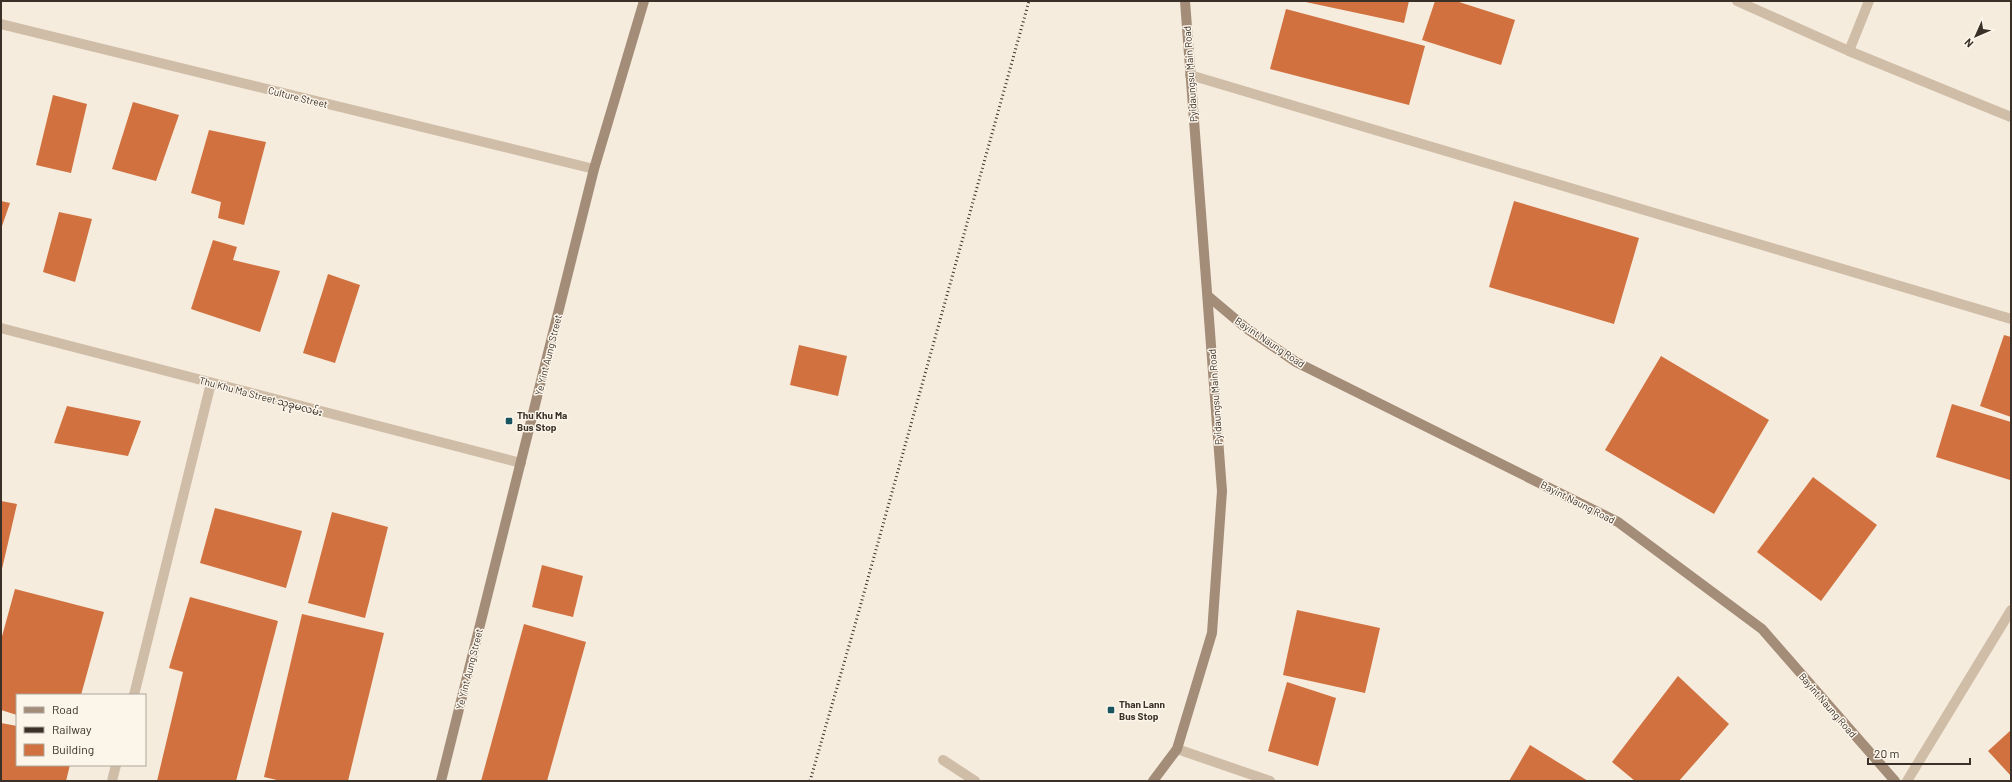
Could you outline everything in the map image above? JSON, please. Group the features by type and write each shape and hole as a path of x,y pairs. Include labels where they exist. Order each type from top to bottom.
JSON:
{"main road":[{"name":"Ye Yint Aung Street","path":"441,781 594,169 644,1"},
{"name":"Pyidaungsu Main Road","path":"1153,781 1177,749 1212,633 1222,491 1185,1"},
{"name":"Bayint Naung Road","path":"1208,296 1246,328 1296,362 1618,522 1762,629 1894,781"}],"street":[{"path":"1737,1 1849,50 2011,117"},
{"path":"1849,50 1869,1"},
{"name":"Culture Street","path":"1,24 594,169"},
{"path":"1190,75 2011,319"},
{"name":"Thu Khu Ma Street သုခုမလမ်း","path":"1,328 521,463"},
{"path":"134,694 211,383"},
{"path":"1907,781 2011,610"},
{"path":"1177,749 1270,781"},
{"path":"943,760 975,781"},
{"path":"112,781 116,766"}],"building":[{"path":"1301,1 1409,1 1404,23"},
{"path":"1435,1 1456,1 1515,20 1501,65 1422,40"},
{"path":"1286,9 1425,46 1409,105 1270,69"},
{"path":"53,95 87,104 71,173 36,165"},
{"path":"133,102 179,115 156,181 112,169"},
{"path":"209,130 266,142 244,225 218,218 221,202 191,193"},
{"path":"1,201 10,203 1,229"},
{"path":"1514,201 1639,238 1614,324 1489,287"},
{"path":"59,212 92,219 75,282 43,272"},
{"path":"213,240 237,247 233,260 280,271 260,332 191,309"},
{"path":"328,274 360,285 335,363 303,353"},
{"path":"2004,335 2011,337 2011,417 1980,406"},
{"path":"799,345 847,356 838,396 790,385"},
{"path":"1661,356 1769,420 1714,514 1605,450"},
{"path":"1952,404 2011,422 2010,480 1936,457"},
{"path":"67,406 141,421 128,456 54,443"},
{"path":"1813,477 1877,525 1821,601 1757,552"},
{"path":"1,501 17,504 2,569 1,568"},
{"path":"215,508 302,531 286,588 200,563"},
{"path":"332,512 388,527 365,618 308,603"},
{"path":"542,565 583,576 573,617 532,607"},
{"path":"15,589 104,612 81,694 16,694 16,715 1,710 1,640"},
{"path":"190,597 278,621 236,781 157,781 183,672 169,668"},
{"path":"1297,610 1380,628 1365,693 1283,675"},
{"path":"302,614 384,633 348,781 281,781 264,777"},
{"path":"524,624 586,642 547,781 481,781"},
{"path":"1678,676 1729,724 1679,781 1635,781 1612,762"},
{"path":"1287,682 1336,698 1318,766 1268,751"},
{"path":"1,723 16,726 16,766 70,766 66,781 1,781"},
{"path":"2011,730 2011,776 1988,751"},
{"path":"1530,745 1564,766 1588,781 1509,781"}],"railway":[{"path":"810,781 1029,1"}],"place":[{"name":"Thu Khu Ma Bus Stop","path":"509,421"},
{"name":"Than Lann Bus Stop","path":"1111,710"}]}
